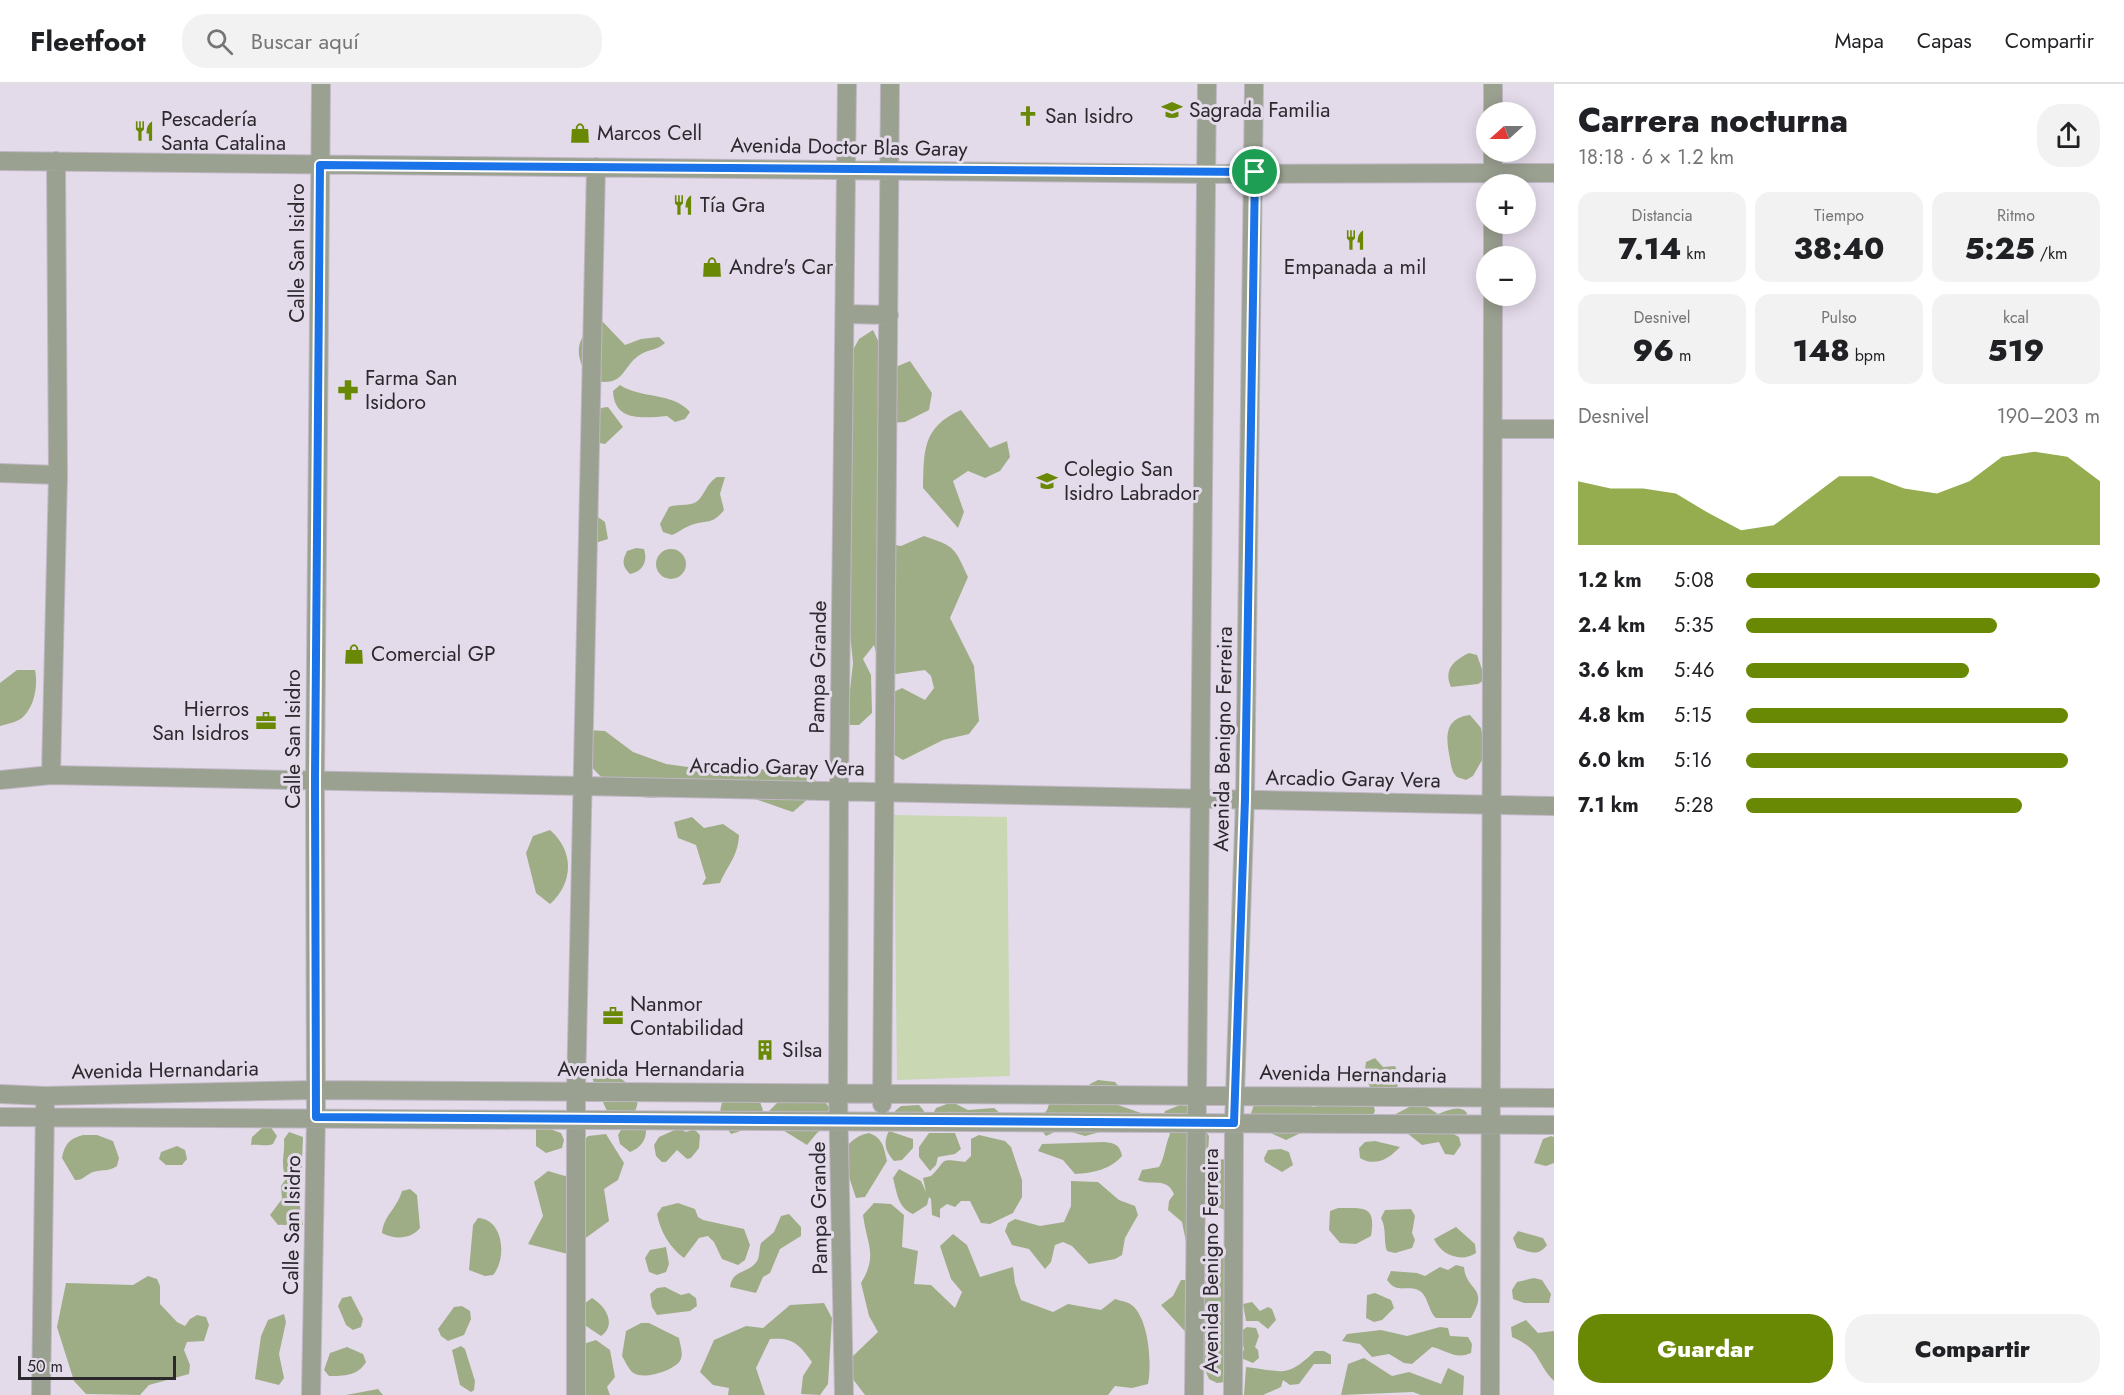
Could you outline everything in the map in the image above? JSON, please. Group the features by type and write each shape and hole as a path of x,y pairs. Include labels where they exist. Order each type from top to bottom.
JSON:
{"street":[{"name":"Calle San Isidro","path":"311,1395 316,1117 315,780 321,84"},
{"name":"Pampa Grande","path":"844,1395 838,1093 847,84"},
{"path":"882,1120 890,84"},
{"name":"Avenida Benigno Ferreira","path":"1194,1395 1207,84"},
{"name":"Avenida Benigno Ferreira","path":"1233,1395 1234,1123 1245,799 1255,172 1254,84"},
{"path":"1493,84 1493,102"},
{"name":"Avenida Doctor Blas Garay","path":"0,161 1206,174 1255,172 1476,178"},
{"path":"51,775 58,475 56,162"},
{"path":"576,1395 576,1091 596,167"},
{"name":"Avenida Doctor Blas Garay","path":"1536,175 1554,173"},
{"path":"1490,1395 1493,306"},
{"path":"845,314 889,315"},
{"path":"1492,429 1554,429"},
{"path":"0,473 58,475"},
{"name":"Arcadio Garay Vera","path":"0,780 51,775 1554,806"},
{"name":"Avenida Hernandaria","path":"0,1094 315,1090 1554,1098"},
{"path":"41,1395 45,1095"},
{"path":"0,1116 1554,1125"}],"green space":[{"path":"602,321 625,345 641,339 659,337 665,343 636,358 617,379 602,382 590,380 581,362 579,346 586,333"},
{"path":"873,330 881,347 879,374 910,361 932,393 929,410 905,422 889,423 878,439 884,543 901,546 924,536 953,549 960,559 968,577 950,618 974,666 979,721 969,734 943,740 903,760 888,751 887,695 902,688 925,700 934,688 931,676 925,670 882,676 874,645 863,659 871,675 872,713 859,725 850,725 847,717 853,663 841,544 838,377 859,339"},
{"path":"620,385 637,392 675,401 690,412 685,419 675,422 667,416 631,416 618,408 615,401 613,391"},
{"path":"608,407 623,427 605,444 588,441 581,425 583,421 592,412"},
{"path":"961,410 990,448 1007,441 1010,457 1000,471 985,478 968,471 953,481 964,512 958,528 923,488 923,475 925,452 932,432 948,417"},
{"path":"717,477 725,477 720,494 724,510 720,515 672,535 663,532 660,524 669,507 697,501"},
{"path":"598,517 605,522 608,539 592,544 590,520"},
{"path":"636,548 644,549 645,562 638,571 630,574 624,566 624,558 627,551"},
{"path":"671,549 677,550 685,558 685,570 677,578 671,579 665,578 657,570 656,564 657,558 665,550"},
{"path":"1469,653 1477,655 1483,672 1483,681 1478,684 1451,687 1448,676 1451,666"},
{"path":"17,670 35,670 36,688 33,701 21,719 0,726 0,683"},
{"path":"1470,715 1481,728 1486,753 1473,776 1466,780 1457,777 1453,771 1447,737 1455,720"},
{"path":"588,730 605,731 633,752 666,764 718,771 773,769 790,764 814,773 817,791 793,812 752,798 726,793 653,798 637,796 622,791 606,781 589,764"},
{"path":"894,815 1007,817 1010,1076 897,1080"},
{"path":"692,817 704,828 723,824 739,835 735,855 720,883 702,885 706,878 696,845 678,838 674,822"},
{"path":"550,830 564,847 568,867 564,886 550,904 536,893 526,853 533,836"},
{"path":"1375,1058 1383,1067 1395,1066 1397,1071 1398,1084 1390,1100 1377,1098 1367,1081 1366,1062"},
{"path":"607,1072 626,1082 635,1092 637,1104 635,1111 627,1114 607,1111 592,1078 599,1073"},
{"path":"1098,1080 1115,1082 1121,1089 1118,1105 1141,1113 1145,1120 1085,1136 1061,1129 1046,1136 1036,1123 1047,1110 1053,1093 1079,1097 1090,1084"},
{"path":"818,1092 828,1106 845,1112 817,1133 807,1145 778,1127 769,1111 785,1095"},
{"path":"757,1094 763,1110 747,1129 731,1134 721,1113 724,1099"},
{"path":"1297,1099 1313,1107 1338,1101 1373,1103 1375,1111 1367,1128 1309,1129 1286,1140 1262,1129 1250,1117 1255,1101"},
{"path":"952,1102 968,1110 994,1108 1001,1114 932,1116 936,1108"},
{"path":"1415,1104 1424,1105 1438,1114 1457,1109 1467,1113 1465,1121 1452,1133 1459,1137 1461,1145 1454,1155 1445,1154 1439,1142 1422,1145 1388,1118"},
{"path":"919,1105 924,1111 924,1120 896,1124 895,1111 901,1106"},
{"path":"1180,1105 1189,1106 1209,1136 1208,1153 1213,1160 1229,1159 1227,1211 1211,1204 1199,1215 1187,1247 1182,1222 1168,1210 1169,1201 1174,1194 1171,1189 1167,1185 1138,1180 1142,1170 1159,1167 1170,1134 1163,1124 1165,1111"},
{"path":"625,1123 646,1126 643,1142 630,1152 620,1144 618,1135"},
{"path":"270,1126 277,1136 273,1144 251,1145 252,1137 262,1128"},
{"path":"545,1127 561,1133 564,1140 562,1148 546,1153 536,1146 536,1129"},
{"path":"679,1128 686,1132 694,1129 700,1135 699,1148 691,1158 687,1159 677,1150 666,1162 662,1162 656,1156 654,1145 659,1137"},
{"path":"889,1131 913,1139 913,1148 902,1160 894,1161 887,1150 886,1139"},
{"path":"289,1132 303,1137 300,1207 303,1225 300,1226 278,1225 270,1215 282,1199 281,1186 286,1179 283,1163 284,1139"},
{"path":"869,1133 880,1141 887,1161 865,1197 856,1198 849,1177 836,1167 836,1158 855,1139"},
{"path":"929,1133 955,1133 961,1149 955,1154 938,1157 936,1165 930,1171 919,1157 919,1147"},
{"path":"606,1134 624,1163 618,1180 604,1189 609,1221 583,1240 576,1256 528,1244 543,1216 534,1182 548,1171 565,1176 579,1167 577,1148 588,1136"},
{"path":"83,1135 97,1135 113,1141 119,1158 117,1166 93,1172 82,1179 75,1180 62,1158 68,1143"},
{"path":"979,1135 1005,1141 1011,1147 1022,1180 1022,1197 1013,1213 990,1224 981,1223 970,1201 961,1201 955,1207 947,1204 940,1209 940,1218 932,1215 929,1197 927,1205 913,1214 904,1208 893,1178 899,1169 921,1181 926,1192 923,1178 931,1176 946,1160 965,1162 971,1156 971,1139"},
{"path":"1554,1137 1554,1163 1546,1166 1534,1163 1543,1139"},
{"path":"1375,1141 1400,1147 1391,1155 1376,1162 1360,1158 1359,1148 1365,1142"},
{"path":"1104,1142 1116,1145 1122,1156 1106,1168 1088,1173 1075,1174 1063,1160 1038,1151 1042,1144"},
{"path":"177,1146 185,1150 187,1159 182,1165 166,1165 159,1159 161,1152"},
{"path":"1281,1149 1289,1152 1293,1165 1282,1172 1265,1162 1264,1158 1268,1150"},
{"path":"1071,1181 1098,1182 1119,1200 1135,1206 1138,1215 1125,1238 1122,1255 1115,1259 1089,1264 1072,1246 1063,1242 1055,1245 1051,1262 1045,1269 1029,1249 1012,1245 1005,1231 1008,1223 1015,1219 1040,1226 1064,1222 1071,1206"},
{"path":"410,1189 417,1195 420,1228 402,1237 392,1237 382,1233 385,1222 402,1191"},
{"path":"678,1203 695,1209 698,1217 703,1220 744,1229 750,1245 745,1260 738,1265 722,1259 714,1242 708,1236 699,1238 684,1258 679,1254 666,1239 657,1214 662,1207"},
{"path":"874,1203 891,1204 904,1215 902,1247 918,1251 914,1284 931,1285 955,1308 962,1292 951,1279 940,1246 953,1234 967,1245 980,1277 1013,1267 1015,1283 1021,1300 1053,1312 1068,1304 1101,1310 1115,1299 1131,1305 1143,1322 1146,1332 1150,1365 1148,1384 1132,1388 1115,1386 1108,1395 865,1395 849,1374 853,1356 878,1332 869,1316 861,1283 870,1257 863,1215"},
{"path":"1338,1208 1366,1210 1372,1219 1371,1236 1356,1244 1340,1243 1329,1230 1330,1211"},
{"path":"1411,1209 1415,1216 1412,1233 1415,1240 1412,1248 1395,1253 1387,1251 1381,1218 1385,1210"},
{"path":"789,1214 801,1227 801,1236 780,1249 770,1273 763,1277 756,1293 730,1287 731,1281 737,1274 750,1268 757,1261 761,1243 774,1232 781,1216"},
{"path":"478,1218 487,1220 498,1232 500,1259 493,1275 485,1276 469,1270 473,1225"},
{"path":"1456,1227 1475,1244 1476,1253 1464,1257 1452,1256 1437,1245 1434,1239"},
{"path":"1518,1231 1543,1238 1547,1245 1537,1252 1517,1248 1513,1238"},
{"path":"1203,1242 1210,1247 1235,1245 1225,1382 1217,1383 1209,1379 1191,1338 1161,1305 1173,1296 1181,1280 1198,1280 1205,1276"},
{"path":"666,1247 669,1264 666,1272 657,1275 649,1272 645,1258 650,1250"},
{"path":"1456,1265 1464,1267 1469,1281 1478,1294 1476,1308 1471,1318 1436,1318 1421,1292 1394,1287 1387,1280 1391,1271 1417,1273 1425,1276 1440,1267 1448,1270"},
{"path":"148,1276 157,1279 160,1286 160,1304 177,1322 185,1326 197,1315 206,1317 209,1325 204,1341 187,1342 184,1350 190,1365 189,1374 149,1385 140,1395 86,1394 74,1381 57,1327 66,1283 133,1285"},
{"path":"1534,1278 1542,1280 1551,1294 1549,1303 1524,1303 1513,1299 1512,1290 1517,1282"},
{"path":"665,1287 681,1295 689,1293 696,1298 697,1306 690,1311 657,1315 652,1307 650,1294 657,1288"},
{"path":"1375,1293 1391,1300 1394,1308 1382,1320 1374,1322 1366,1318 1367,1295"},
{"path":"351,1296 363,1319 361,1327 353,1330 346,1325 338,1306 342,1298"},
{"path":"592,1298 602,1306 608,1316 608,1327 601,1336 583,1324 581,1306"},
{"path":"1252,1302 1260,1311 1268,1307 1272,1309 1276,1320 1268,1329 1258,1321 1246,1321 1243,1304"},
{"path":"824,1303 832,1318 828,1384 820,1395 801,1394 803,1376 812,1362 799,1346 784,1339 770,1339 756,1368 765,1395 728,1395 729,1388 713,1385 700,1372 714,1340 746,1326 763,1328 790,1305"},
{"path":"462,1306 470,1311 471,1319 464,1335 448,1341 441,1336 438,1329 454,1307"},
{"path":"284,1314 286,1322 279,1354 284,1378 279,1385 255,1379 261,1336 268,1320"},
{"path":"1526,1320 1538,1333 1554,1331 1554,1381 1529,1347 1512,1337 1511,1327"},
{"path":"641,1323 649,1323 679,1338 682,1355 676,1365 650,1375 637,1375 632,1372 622,1356 626,1331"},
{"path":"1247,1327 1256,1328 1259,1336 1255,1347 1259,1358 1253,1363 1241,1358 1244,1349 1240,1332"},
{"path":"1440,1327 1448,1328 1450,1336 1468,1337 1472,1344 1471,1353 1455,1355 1432,1347 1412,1364 1404,1363 1389,1354 1372,1357 1360,1344 1342,1341 1347,1334 1381,1330 1407,1336"},
{"path":"596,1340 610,1350 615,1377 607,1387 610,1395 583,1395 580,1345"},
{"path":"461,1346 465,1349 475,1381 474,1390 471,1392 460,1385 452,1350"},
{"path":"347,1347 363,1354 366,1362 363,1367 355,1373 329,1376 324,1370 330,1353"},
{"path":"1315,1351 1324,1351 1331,1355 1331,1364 1314,1364 1299,1384 1290,1385 1283,1380 1281,1387 1263,1395 1244,1395 1246,1367 1284,1371 1297,1366"},
{"path":"1364,1358 1392,1376 1409,1372 1441,1384 1448,1368 1464,1376 1463,1395 1421,1395 1413,1392 1341,1395 1348,1364"},
{"path":"378,1389 383,1395 346,1395"}],"place":[{"name":"Sagrada Familia","path":"1172,110"},
{"name":"San Isidro","path":"1028,116"},
{"name":"Pescadería Santa Catalina","path":"144,131"},
{"name":"Marcos Cell","path":"580,133"},
{"name":"Tía Gra","path":"683,205"},
{"name":"Empanada a mil","path":"1355,240"},
{"name":"Andre's Car","path":"712,267"},
{"name":"Farma San Isidoro","path":"348,390"},
{"name":"Colegio San Isidro Labrador","path":"1047,481"},
{"name":"Comercial GP","path":"354,654"},
{"name":"Hierros San Isidros","path":"266,721"},
{"name":"Nanmor Contabilidad","path":"613,1016"},
{"name":"Silsa","path":"765,1050"}],"route":[{"path":"320,165 1206,174 1255,172 1245,799 1234,1123 316,1117 315,780 320,165"}]}
